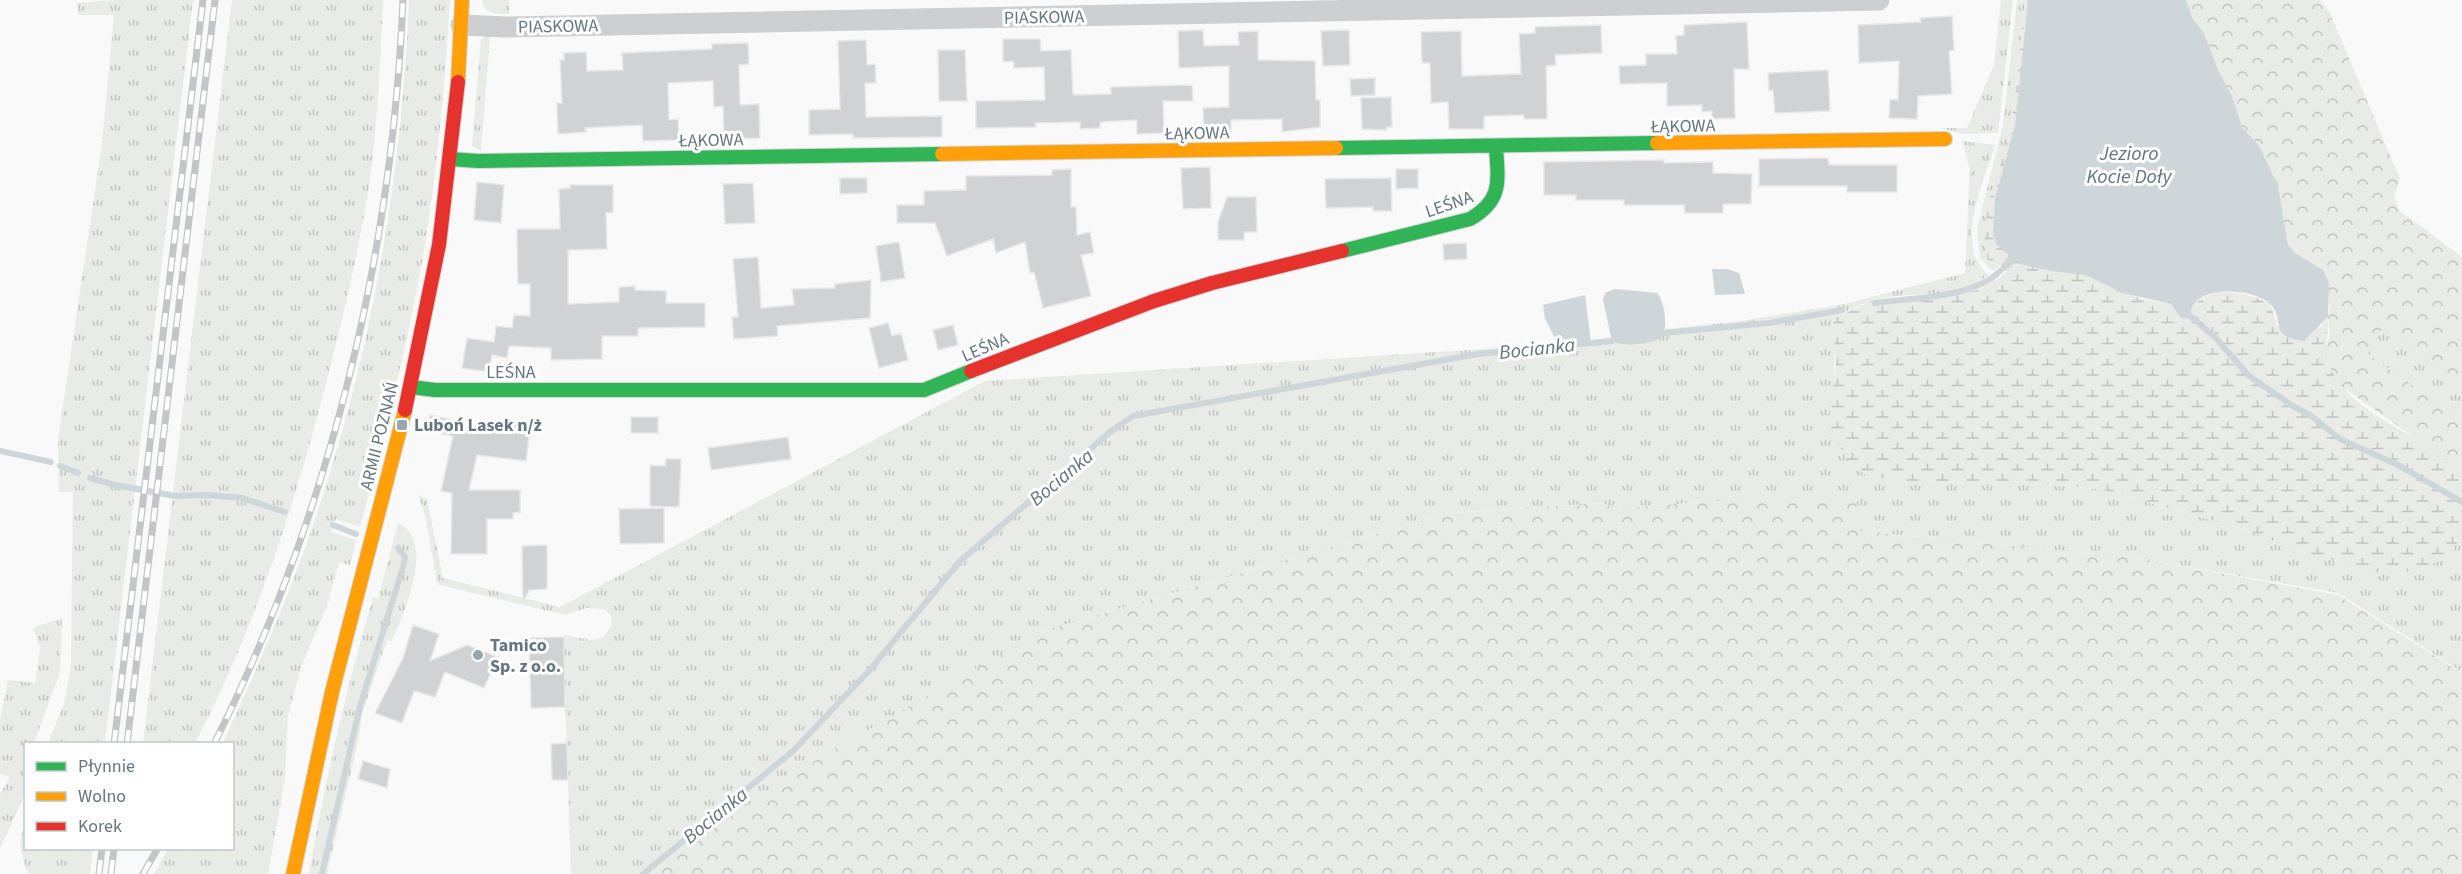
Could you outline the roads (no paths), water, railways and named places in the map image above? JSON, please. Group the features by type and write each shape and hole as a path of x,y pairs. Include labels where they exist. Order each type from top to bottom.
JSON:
{"street":[{"name":"ARMII POZNAŃ","path":"293,874 310,772 411,387 434,271 450,159 462,0"},
{"name":"PIASKOWA","path":"461,25 553,26 1879,0"},
{"name":"ŁĄKOWA","path":"450,159 477,161 1945,139"},
{"name":"LEŚNA","path":"411,387 435,390 924,390 1027,348 1154,301 1212,283 1470,219 1492,205 1497,196 1496,147"}],"water":[{"name":"Jezioro Kocie Doły","path":"2028,0 2186,0 2193,19 2204,33 2219,72 2232,96 2242,127 2260,147 2278,186 2288,245 2295,253 2323,270 2329,283 2328,317 2304,341 2285,336 2279,327 2275,310 2270,304 2264,299 2245,293 2224,292 2206,295 2196,301 2186,319 2180,317 2171,304 2122,293 2085,275 2051,271 2015,263 2005,271 2000,271 2009,255 1997,245 1993,234 1995,199 2015,125"},
{"path":"1712,269 1727,269 1739,273 1745,294 1715,295"},
{"path":"1615,289 1657,293 1665,314 1662,337 1652,342 1637,344 1612,341 1603,300 1605,293"},
{"path":"1585,295 1591,342 1558,344 1545,319 1543,305"}],"waterway":[{"name":"Bocianka","path":"1875,303 1959,292 1989,280 2000,271"},
{"name":"Bocianka","path":"1664,333 1769,323 1842,310"},
{"path":"2189,315 2215,337 2248,375 2291,405 2310,415 2340,439 2398,465 2462,502"},
{"name":"Bocianka","path":"643,874 793,751 868,672 960,561 1110,432 1133,416 1478,354 1612,341"},
{"path":"0,451 51,462"},
{"path":"60,466 78,473"},
{"path":"90,478 175,496 207,495 242,498 285,512"},
{"path":"333,525 356,534"},
{"path":"322,874 360,706 403,567 405,557 398,548"}],"railway":[{"path":"114,742 203,0"},
{"path":"127,742 215,0"},
{"path":"215,742 255,656 291,566 322,475 348,382 369,287 385,192 396,96 403,0"},
{"path":"99,874 102,850"},
{"path":"111,874 114,850"},
{"path":"143,874 157,850"}],"place":[{"name":"Luboń Lasek n/ż","path":"402,425"},
{"name":"Tamico Sp. z o.o.","path":"478,655"}]}
